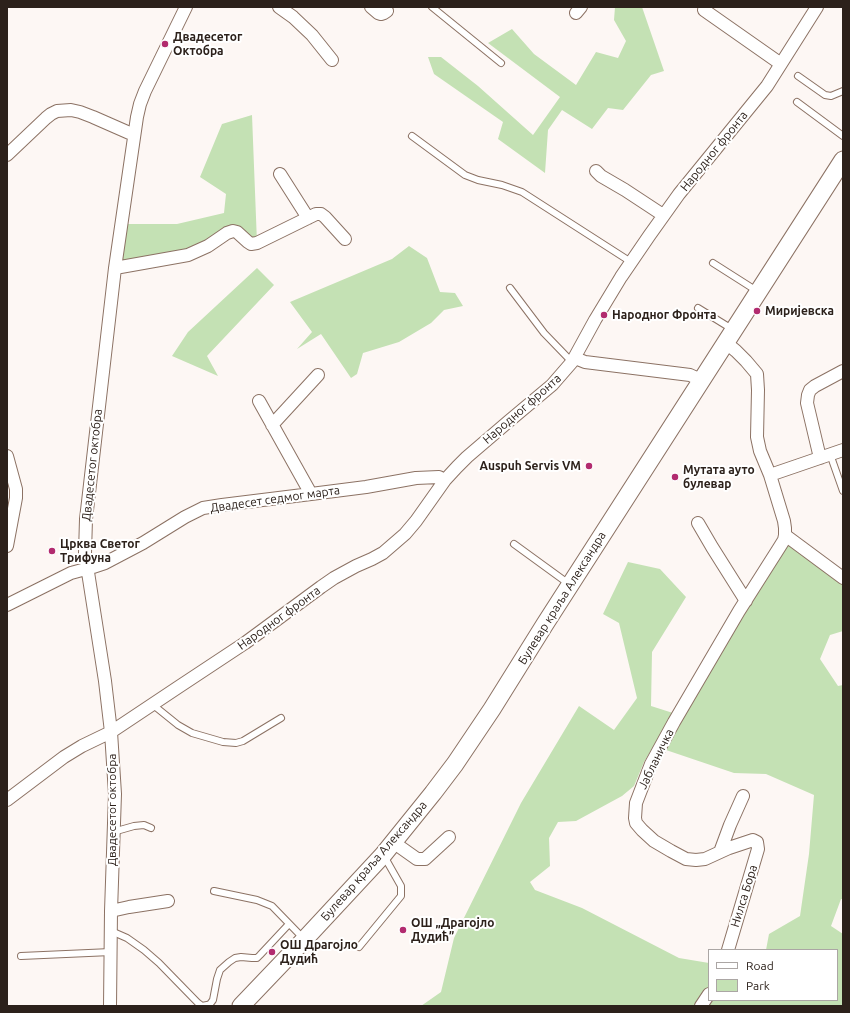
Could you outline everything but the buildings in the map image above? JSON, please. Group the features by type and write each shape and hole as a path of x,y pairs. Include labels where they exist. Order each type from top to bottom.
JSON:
{"main road":[{"name":"Булевар краља Александра","path":"241,1006 388,848 455,764 843,160"}],"street":[{"name":"Двадесетог октобра","path":"110,1006 110,952 115,794 111,732 105,681 85,552 86,519 115,268 134,135 140,104 186,7"},
{"path":"279,7 293,17 312,35 332,60"},
{"path":"371,7 381,14 388,9"},
{"name":"Народног фронта","path":"7,800 64,757 82,746 111,732 245,643 334,578 384,553 405,534 445,480 467,457 552,384 573,360 595,320 631,262 663,215 766,86 817,7"},
{"path":"704,10 781,64"},
{"path":"7,155 46,118 57,111 71,110 80,112 134,135"},
{"path":"596,171 601,176 663,215"},
{"path":"280,174 308,218"},
{"path":"115,268 180,257 208,246 227,233 233,231 237,232 248,242 252,244 257,243 316,214 321,214 325,217 345,239"},
{"path":"729,336 741,356 757,374 757,437 760,451 770,475 784,521 785,534 843,578"},
{"path":"573,360 690,375 701,380"},
{"path":"825,456 807,403 808,395 810,390 815,386 843,371"},
{"path":"272,424 318,375"},
{"path":"258,401 311,494"},
{"path":"770,475 843,450"},
{"path":"7,456 16,489 16,498 7,546"},
{"name":"Двадесет седмог марта","path":"8,603 71,572 105,563 144,543 185,517 203,508 222,504 311,494 416,478 439,478 445,480"},
{"path":"698,523 746,601"},
{"name":"Јабланичка","path":"757,842 753,840 729,848 705,859 686,859 654,841 646,834 636,823 635,812 636,803 651,764 699,679 784,540 785,534"},
{"path":"720,852 730,824 743,796"},
{"path":"388,848 417,859 422,859 449,837"},
{"name":"Нилса Бора","path":"728,949 758,849 757,842"},
{"path":"111,911 168,902"},
{"path":"701,1006 708,996"}],"lane":[{"path":"432,7 501,63"},
{"path":"798,76 825,95 831,96 843,91"},
{"path":"797,102 843,136"},
{"path":"412,136 465,175 522,192 631,262"},
{"path":"713,263 758,292"},
{"path":"510,288 544,333 573,360"},
{"path":"698,308 729,336"},
{"path":"825,456 843,491"},
{"path":"514,544 570,585"},
{"path":"152,704 178,725 203,737 223,742 236,743 243,741 281,718"},
{"path":"113,832 134,826 144,825 151,828"},
{"path":"359,947 401,896 401,886 388,848"},
{"path":"214,891 257,900 272,906 304,940"},
{"path":"111,931 127,938 144,950 202,1006 210,1004 213,1000 220,970 235,958 256,958 289,924"},
{"path":"21,956 110,952"}],"green space":[{"path":"615,7 642,7 664,71 651,75 623,110 608,108 592,129 562,110 548,130 545,173 498,139 503,122 434,74 428,57 441,57 478,86 533,135 560,97 488,43 512,29 534,54 576,85 596,52 618,58 626,41 614,20"},
{"path":"252,115 257,243 237,232 208,246 115,268 121,224 177,224 224,213 226,194 200,177 222,124"},
{"path":"409,246 427,258 440,292 455,293 463,306 444,310 431,323 399,342 363,353 357,374 351,378 321,334 297,349 312,332 290,302 392,259"},
{"path":"257,268 274,285 207,356 218,376 172,356 188,332"},
{"path":"787,544 843,585 843,631 830,635 820,659 838,686 843,685 843,899 841,899 831,926 843,934 843,1006 421,1006 441,992 454,938 521,803 579,706 614,730 637,698 619,623 603,614 628,562 660,569 686,597 652,652 651,706 673,713 644,762 634,786 622,796 576,821 558,822 549,838 550,866 530,882 535,890 582,908 679,958 708,963 708,1001 838,1001 838,949 766,949 769,934 800,916 809,854 814,795 766,774 734,773 666,750 699,690"}],"place":[{"name":"Двадесетог Октобра","path":"165,44"},
{"name":"Миријевска","path":"757,311"},
{"name":"Народног Фронта","path":"604,315"},
{"name":"Auspuh Servis VM","path":"589,466"},
{"name":"Мутата ауто булевар","path":"675,477"},
{"name":"Црква Светог Трифуна","path":"52,551"},
{"name":"ОШ „Драгојло Дудић”","path":"403,930"},
{"name":"ОШ Драгојло Дудић","path":"272,952"}]}
